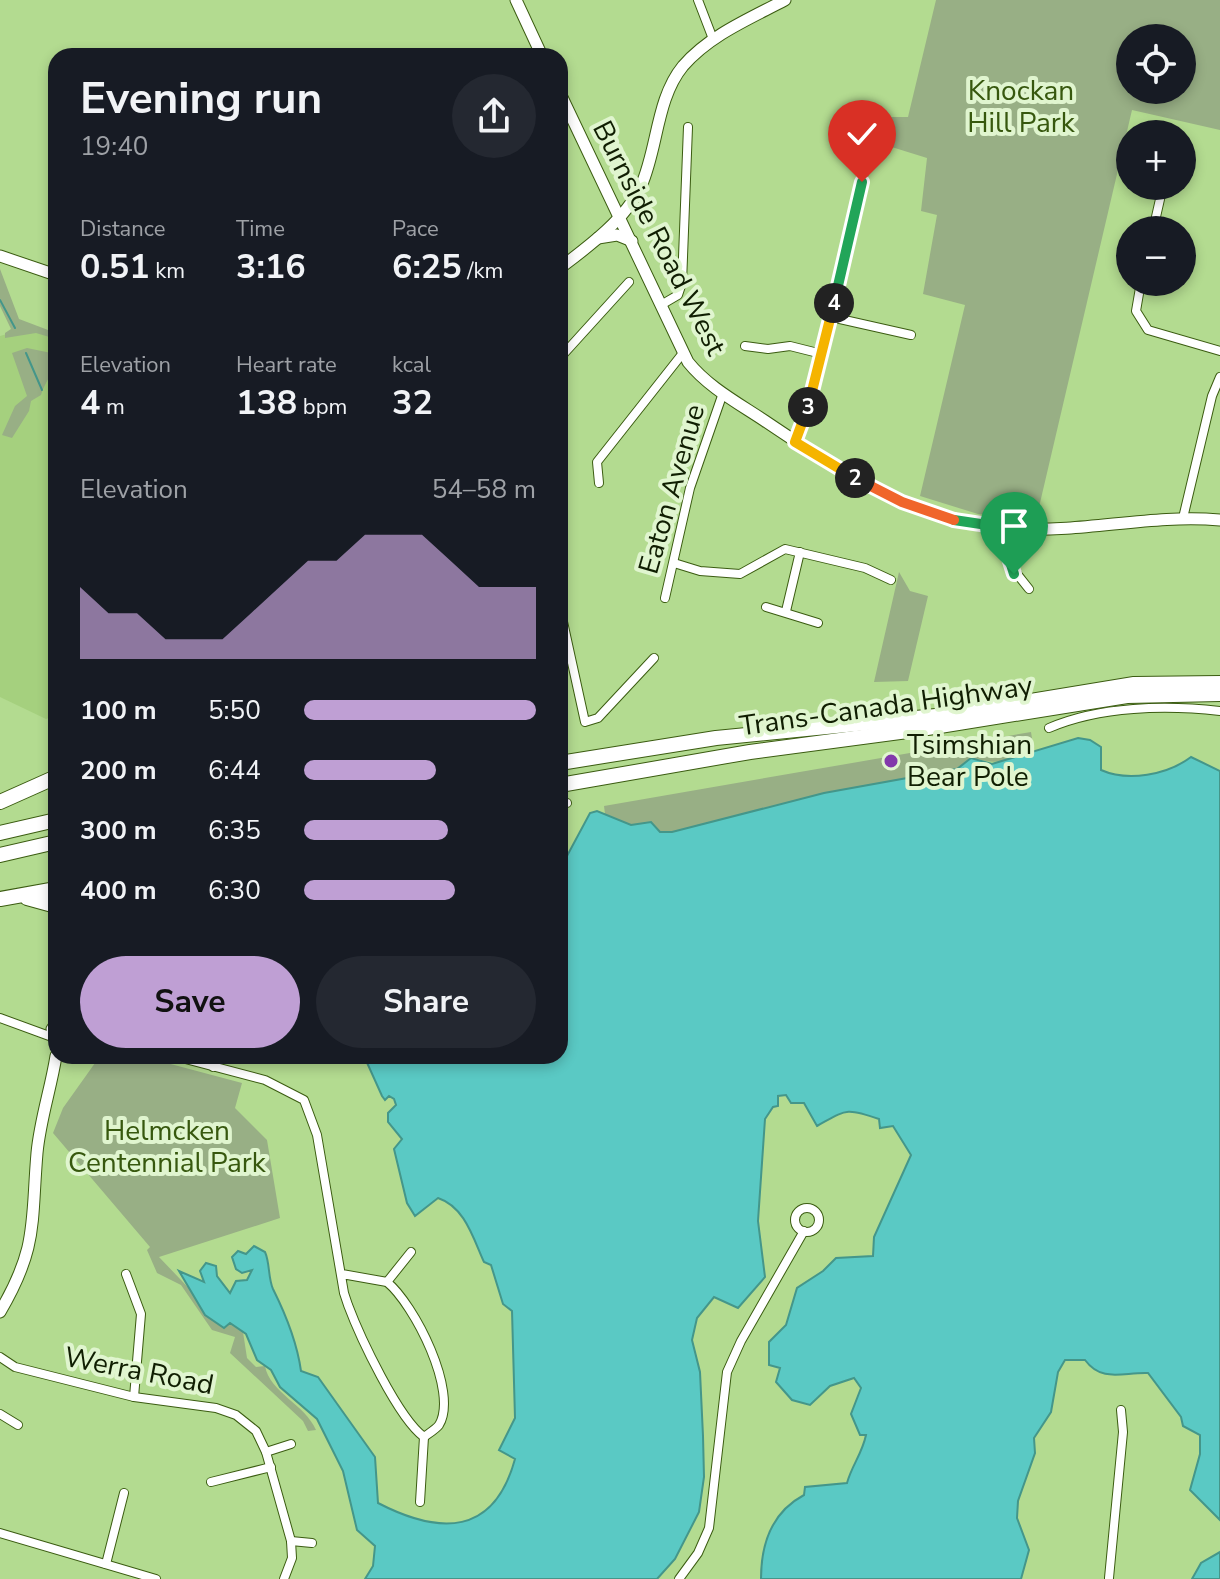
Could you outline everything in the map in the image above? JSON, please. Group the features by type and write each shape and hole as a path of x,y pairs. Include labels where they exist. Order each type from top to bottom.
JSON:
{"highway":[{"name":"Trans-Canada Highway","path":"568,762 690,741 946,715 1134,684 1220,683"},
{"name":"Trans-Canada Highway","path":"568,784 750,752 930,728 1127,696 1220,694"},
{"path":"568,755 644,742 690,741"},
{"path":"568,798 721,763 750,752"},
{"path":"0,802 48,779"},
{"path":"0,833 48,822"},
{"path":"0,855 48,844"},
{"path":"7,897 48,890"},
{"path":"7,897 48,905"}],"street":[{"path":"516,0 538,48"},
{"path":"698,0 713,39"},
{"path":"568,261 620,216 641,187 666,99 681,69 713,39 785,0"},
{"name":"Burnside Road West","path":"568,109 683,353 693,368 723,393 829,464 910,505 959,521 1014,529 1066,529 1183,518 1220,520"},
{"path":"795,442 801,432 822,354 876,122"},
{"path":"661,305 681,290 688,127"},
{"path":"610,195 624,197 641,187"},
{"path":"596,238 617,235 632,241"},
{"path":"0,256 48,272"},
{"path":"568,349 629,282"},
{"path":"1139,296 1136,311 1148,330 1220,351"},
{"path":"831,317 911,335"},
{"path":"745,346 768,349 790,346 822,354"},
{"path":"599,483 597,462 683,353"},
{"path":"1183,518 1212,396 1220,377"},
{"name":"Eaton Avenue","path":"665,598 690,488 723,393"},
{"path":"1014,529 1010,565 1029,589"},
{"path":"674,563 700,571 740,574 779,550 865,568 891,580"},
{"path":"786,611 800,552"},
{"path":"766,607 818,623"},
{"path":"568,651 585,722 598,718 654,658"},
{"path":"1049,728 1128,710 1183,707 1220,711"},
{"path":"0,1018 48,1032"},
{"path":"0,1312 3,1300 22,1273 33,1238 37,1152 56,1064"},
{"path":"202,1064 265,1080 304,1100 317,1135 351,1312 401,1409 414,1430 424,1437"},
{"path":"679,1579 698,1553 709,1528 727,1372 741,1341 804,1231"},
{"path":"387,1282 411,1252"},
{"path":"126,1274 141,1314 134,1397"},
{"path":"342,1274 387,1282 429,1347 445,1389 439,1425 424,1437 420,1502"},
{"name":"Werra Road","path":"0,1357 15,1367 134,1397 216,1408 236,1415 256,1431 271,1467 291,1541 292,1558 284,1579"},
{"path":"1101,1579 1110,1578 1123,1432 1121,1410"},
{"path":"0,1414 18,1425"},
{"path":"266,1452 291,1444"},
{"path":"211,1482 271,1467"},
{"path":"106,1564 124,1493"},
{"path":"0,1533 156,1579"},
{"path":"291,1541 312,1543"}],"shaded area":[{"path":"27,328 48,335 46,719 0,697 0,336"}],"green space":[{"name":"Knockan Hill Park","path":"936,0 1220,0 1220,130 1196,125 1196,120 1176,120 1132,110 1130,120 1116,120 1116,178 1036,520 978,514 920,496 965,305 923,294 937,215 921,211 927,158 882,144 888,117 908,117"},
{"path":"0,269 19,319 48,330 48,337 36,333 5,338 5,333 11,329 0,306"},
{"path":"27,348 48,352 48,380 41,395 31,401 29,411 12,438 2,435 15,406 27,396 12,353"},
{"path":"899,572 910,591 928,596 908,681 874,682"},
{"path":"1031,732 1034,751 1013,758 993,762 978,759 957,769 824,793 672,832 660,832 651,822 631,825 605,814 604,806"},
{"name":"Helmcken Centennial Park","path":"94,1064 171,1064 242,1083 235,1108 267,1140 280,1218 159,1257 224,1325 233,1324 243,1332 247,1358 256,1367 265,1366 274,1384 304,1413 316,1430 308,1431 303,1421 230,1353 235,1337 212,1330 181,1285 157,1273 147,1250 150,1247 53,1133 63,1108"}],"water":[{"path":"1078,738 1090,740 1101,747 1101,770 1112,774 1147,775 1171,768 1191,757 1220,771 1220,1520 1190,1490 1200,1454 1200,1435 1183,1426 1181,1417 1148,1373 1106,1374 1098,1372 1085,1360 1065,1360 1058,1372 1051,1412 1034,1438 1035,1453 1018,1501 1017,1518 1029,1550 1021,1579 761,1579 766,1542 776,1520 804,1495 805,1487 847,1483 866,1435 860,1435 851,1414 861,1388 854,1378 830,1386 810,1405 792,1400 776,1382 780,1368 769,1365 769,1342 786,1325 797,1288 836,1258 873,1256 874,1237 911,1155 893,1126 880,1128 879,1119 846,1112 817,1126 804,1103 791,1103 786,1095 778,1096 778,1106 773,1107 765,1119 758,1221 765,1277 738,1308 714,1297 697,1318 692,1340 700,1372 704,1477 699,1512 675,1559 657,1579 365,1579 373,1566 375,1546 357,1530 343,1471 317,1419 280,1387 271,1370 257,1360 246,1334 230,1323 224,1328 205,1315 179,1271 204,1282 200,1271 206,1263 216,1266 217,1276 230,1293 236,1281 247,1280 252,1270 242,1273 236,1269 232,1257 238,1251 246,1254 254,1246 265,1252 271,1285 290,1329 301,1371 318,1377 375,1457 378,1503 423,1520 443,1523 462,1522 479,1515 493,1503 506,1484 515,1459 499,1450 515,1418 512,1311 503,1304 491,1265 484,1262 467,1224 455,1208 438,1198 415,1216 407,1203 394,1149 402,1139 388,1122 388,1113 396,1105 394,1099 389,1096 385,1100 382,1096 368,1064 568,1064 568,854 590,813 597,811 631,825 651,822 660,832 672,832 824,793 957,769 971,758 992,764"},
{"path":"1220,1552 1220,1579 1192,1579 1201,1563"}],"waterway":[{"path":"0,300 15,328"},
{"path":"26,353 42,390"}],"place":[{"name":"Tsimshian Bear Pole","path":"891,761"}],"route":[{"path":"862,182 822,354 801,432 795,442 829,464 917,508 959,521 1014,529 1009,558 1014,574"}]}
